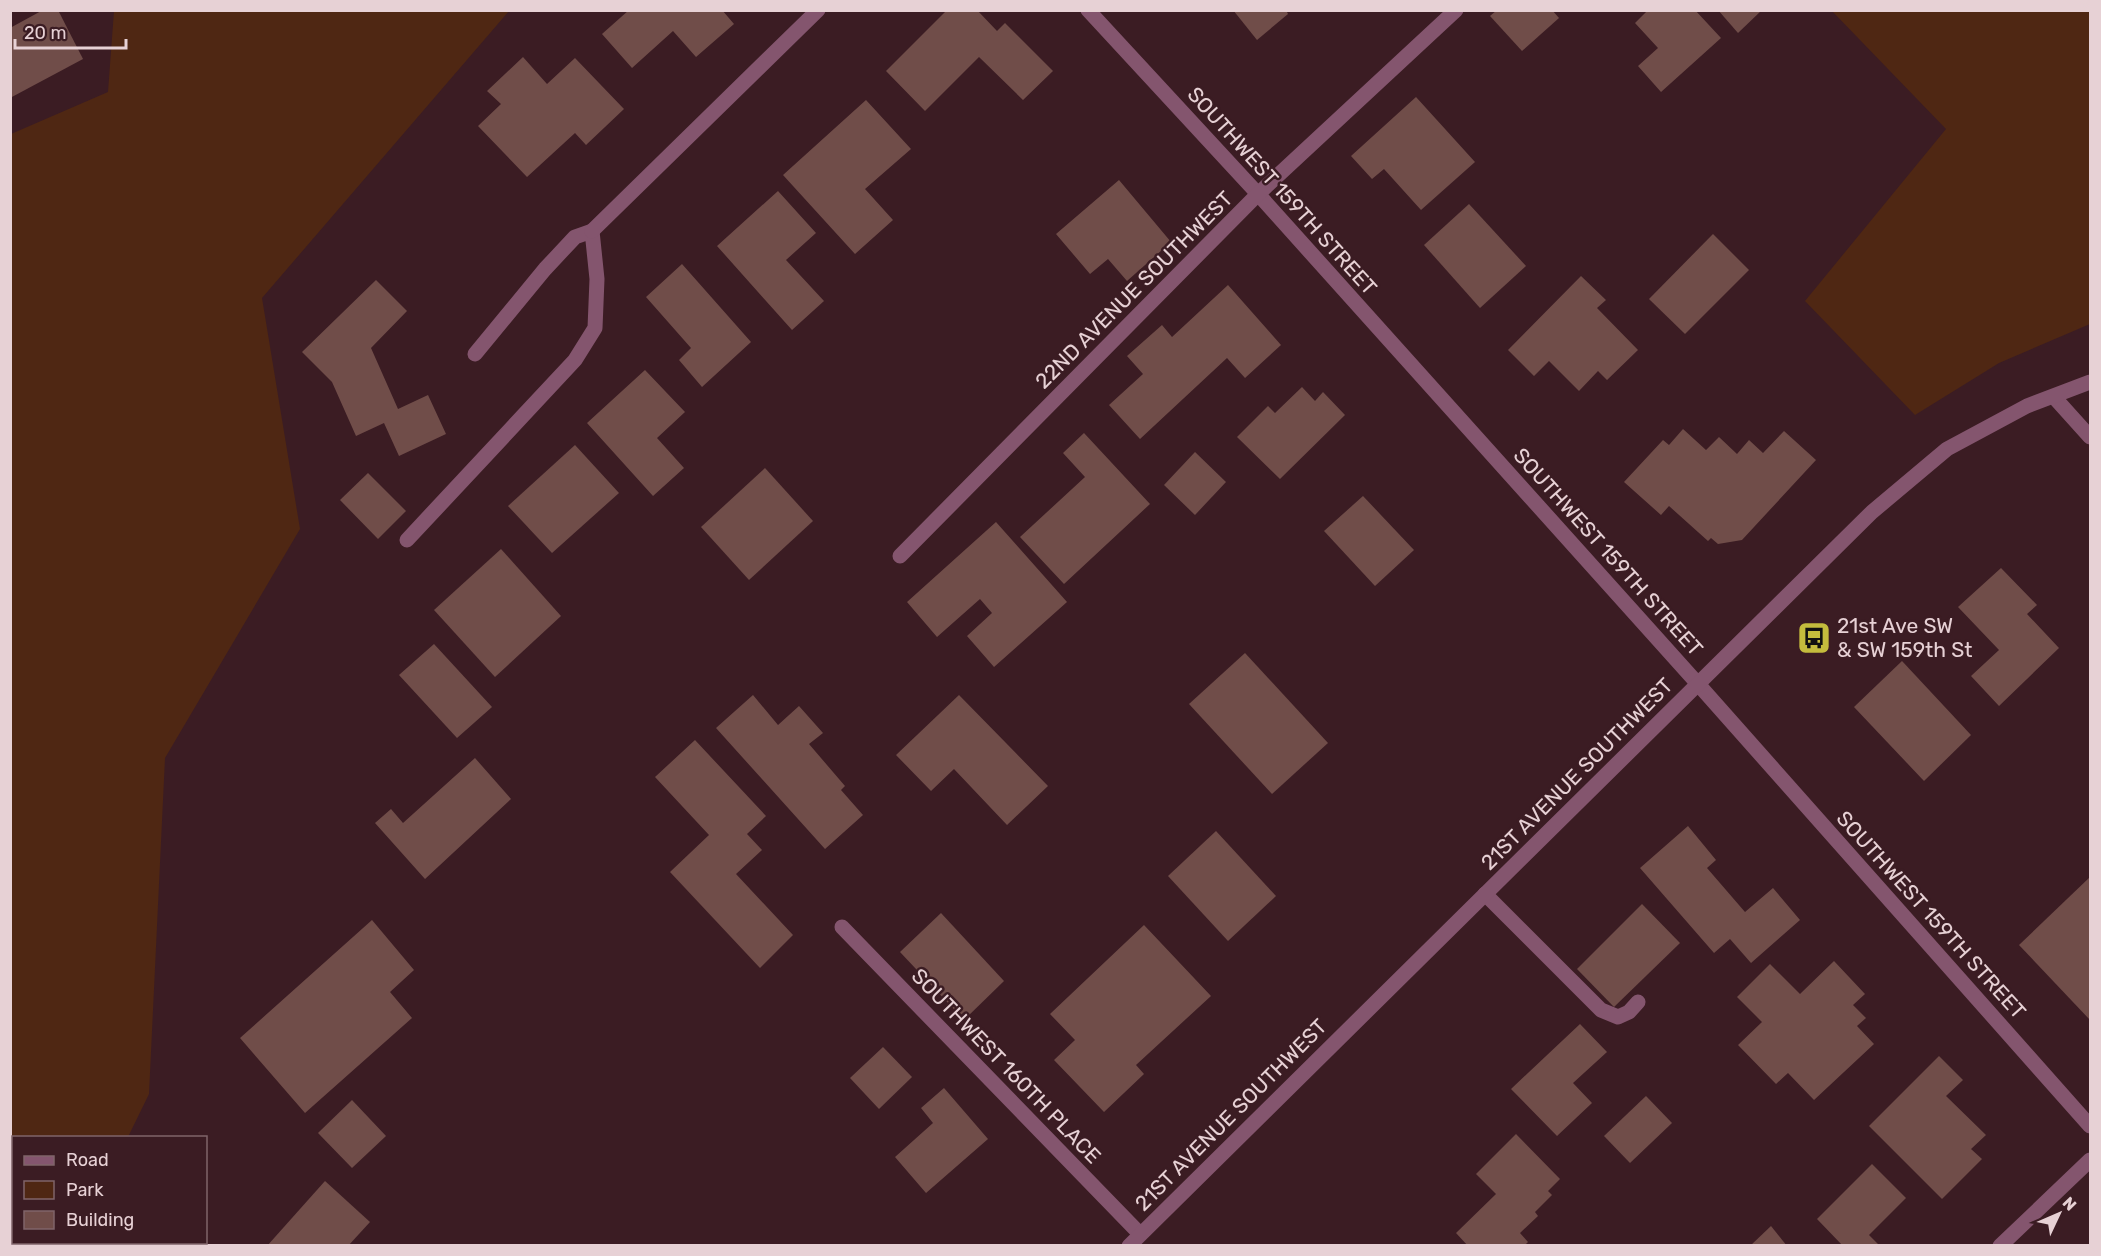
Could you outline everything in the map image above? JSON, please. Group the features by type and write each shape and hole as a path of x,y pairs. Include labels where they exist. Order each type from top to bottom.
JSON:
{"street":[{"path":"475,354 575,237 592,231 818,10"},
{"name":"SOUTHWEST 159TH STREET","path":"1088,10 1258,195 1698,684 2091,1126"},
{"name":"22ND AVENUE SOUTHWEST","path":"900,556 1258,195 1456,10"},
{"path":"407,540 575,360 595,328 597,279 592,231"},
{"name":"21ST AVENUE SOUTHWEST","path":"1129,1245 1872,512 1947,449 2027,406 2091,382"},
{"path":"2054,397 2091,437"},
{"path":"1485,894 1601,1010 1618,1017 1629,1012 1638,1002"},
{"name":"SOUTHWEST 160TH PLACE","path":"842,927 1140,1234"},
{"path":"2000,1245 2091,1160"}],"green space":[{"path":"114,11 509,11 262,298 300,529 165,758 149,1094 128,1136 12,1136 12,1244 75,1244 74,1246 11,1245 11,134 108,92"},
{"path":"1832,11 2090,11 2090,324 1999,363 1915,415 1805,301 1946,129"}],"building":[{"path":"43,10 58,10 83,59 10,98 10,28"},
{"path":"629,10 722,10 734,24 696,57 673,31 632,68 602,34"},
{"path":"947,10 977,10 997,31 1005,23 1053,71 1023,100 979,57 925,111 886,71"},
{"path":"1233,10 1286,10 1288,14 1257,40"},
{"path":"1497,10 1552,10 1559,18 1522,51 1490,16"},
{"path":"1648,10 1695,10 1721,38 1661,92 1638,66 1658,48 1635,23"},
{"path":"1718,10 1762,10 1738,33"},
{"path":"523,57 547,84 575,58 624,109 586,145 575,133 527,177 478,126 501,104 487,91"},
{"path":"1416,97 1475,162 1421,210 1384,169 1372,179 1351,156"},
{"path":"866,100 911,149 865,189 893,220 855,254 783,175"},
{"path":"1119,180 1171,242 1127,281 1108,259 1090,274 1056,234"},
{"path":"778,191 816,233 786,260 824,301 792,330 717,246"},
{"path":"1469,204 1526,266 1480,308 1424,245"},
{"path":"1713,234 1749,270 1685,334 1649,299"},
{"path":"682,264 751,342 702,387 679,360 691,348 646,297"},
{"path":"1581,276 1606,300 1597,308 1638,350 1607,380 1598,371 1579,391 1549,361 1534,376 1508,350"},
{"path":"376,280 407,311 371,348 398,409 428,395 446,434 399,456 384,423 356,436 332,382 302,352"},
{"path":"1228,285 1281,345 1245,378 1227,358 1140,439 1109,405 1143,374 1127,356 1162,325 1172,337"},
{"path":"645,370 685,412 657,438 684,468 653,496 587,423"},
{"path":"1302,387 1315,401 1323,392 1345,415 1280,479 1237,437 1268,406 1275,413"},
{"path":"1683,429 1706,450 1719,437 1737,454 1749,440 1763,453 1784,431 1816,460 1742,540 1718,544 1711,538 1708,541 1669,506 1661,515 1624,482 1663,440 1669,445"},
{"path":"1084,433 1150,504 1064,584 1020,537 1085,477 1063,453"},
{"path":"575,445 619,493 552,553 508,506"},
{"path":"1195,452 1226,482 1195,515 1164,485"},
{"path":"765,468 813,521 749,580 701,527"},
{"path":"368,473 406,511 378,539 340,500"},
{"path":"1363,496 1414,550 1375,586 1324,531"},
{"path":"996,522 1067,602 994,667 967,636 992,613 980,599 937,637 907,602"},
{"path":"501,549 561,616 495,677 434,610"},
{"path":"2001,568 2037,605 2027,614 2059,648 1999,706 1971,676 1999,650 1958,607"},
{"path":"434,644 492,707 457,738 399,675"},
{"path":"1245,653 1328,743 1272,794 1189,704"},
{"path":"1902,661 1971,735 1924,781 1854,707"},
{"path":"753,695 778,725 799,706 823,733 809,744 845,786 841,790 863,815 825,849 716,728"},
{"path":"959,695 1048,786 1007,825 954,769 931,791 896,755"},
{"path":"695,740 766,816 747,834 762,850 736,874 793,935 760,968 670,872 709,835 655,777"},
{"path":"475,758 511,799 425,879 375,823 391,809 403,823"},
{"path":"1688,826 1716,860 1707,868 1745,912 1773,888 1800,920 1751,963 1730,939 1714,953 1640,868"},
{"path":"1216,831 1276,896 1228,941 1168,876"},
{"path":"2090,877 2090,1020 2019,945"},
{"path":"1642,904 1680,943 1614,1007 1577,969"},
{"path":"941,913 1004,981 964,1020 900,952"},
{"path":"372,920 414,970 390,992 412,1018 305,1113 240,1038"},
{"path":"1144,925 1211,996 1136,1065 1144,1074 1104,1112 1054,1060 1075,1040 1050,1014"},
{"path":"1834,961 1865,994 1853,1005 1866,1018 1857,1026 1874,1044 1814,1100 1788,1073 1776,1084 1738,1045 1762,1022 1737,997 1770,964 1800,994"},
{"path":"1580,1024 1607,1052 1573,1083 1592,1103 1557,1136 1511,1089"},
{"path":"883,1047 912,1077 879,1109 850,1078"},
{"path":"1939,1056 1963,1080 1946,1096 1986,1135 1971,1149 1982,1159 1942,1199 1869,1126"},
{"path":"944,1088 988,1139 926,1193 895,1157 933,1123 921,1108"},
{"path":"1646,1096 1672,1123 1630,1163 1604,1136"},
{"path":"352,1100 386,1136 352,1168 318,1133"},
{"path":"1516,1134 1560,1179 1548,1191 1552,1195 1535,1212 1538,1216 1520,1233 1528,1242 1524,1246 1468,1246 1456,1233 1496,1194 1476,1174"},
{"path":"1872,1164 1906,1198 1869,1235 1880,1246 1843,1246 1817,1219"},
{"path":"325,1181 370,1222 348,1246 267,1246"},
{"path":"1771,1226 1787,1246 1750,1246"}],"place":[{"name":"21st Ave SW & SW 159th St","path":"1814,638"}]}
